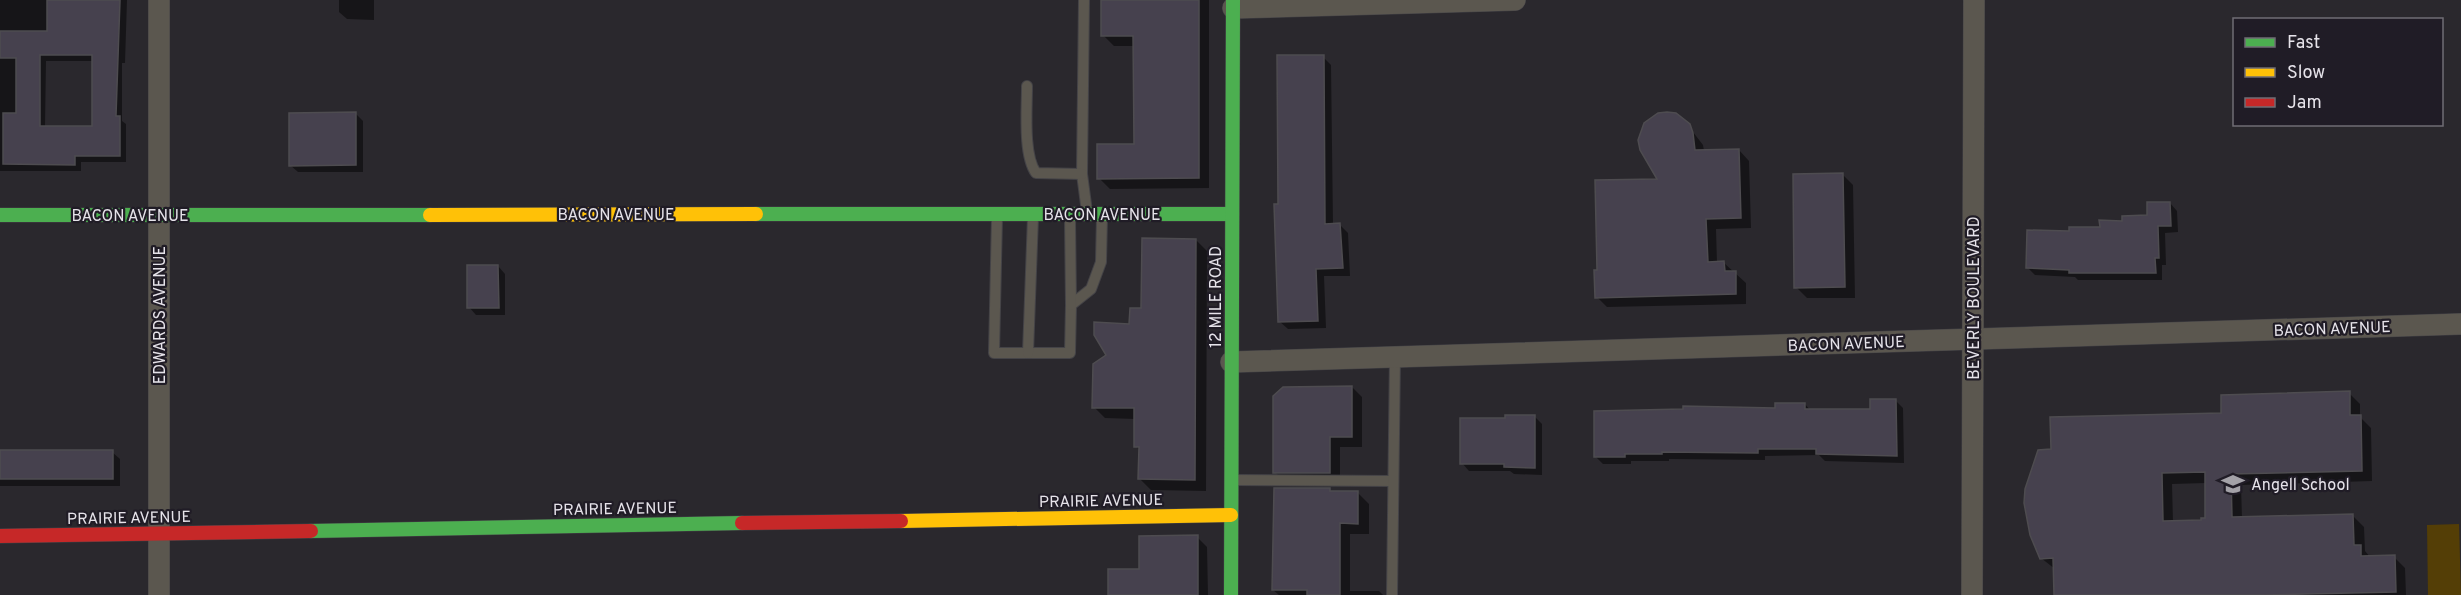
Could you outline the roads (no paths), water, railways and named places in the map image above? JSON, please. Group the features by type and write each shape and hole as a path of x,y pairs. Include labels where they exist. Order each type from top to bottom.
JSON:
{"street":[{"name":"EDWARDS AVENUE","path":"159,0 159,595"},
{"path":"1233,4 1515,0"},
{"name":"BEVERLY BOULEVARD","path":"1972,595 1974,0"},
{"name":"12 MILE ROAD","path":"1231,595 1233,4"},
{"name":"BACON AVENUE","path":"0,215 1232,214"},
{"name":"BACON AVENUE","path":"1231,362 1395,355 2461,324"},
{"name":"PRAIRIE AVENUE","path":"0,536 1231,515"}],"lane":[{"path":"1084,0 1082,174 1087,214"},
{"path":"1027,86 1031,166 1036,173 1082,174"},
{"path":"997,214 994,353 1070,353 1070,214"},
{"path":"1028,353 1033,214"},
{"path":"1071,305 1091,289 1101,262 1102,214"},
{"path":"1392,595 1395,355"},
{"path":"1231,480 1393,481"}],"place":[{"name":"Angell School","path":"2233,484"}]}
